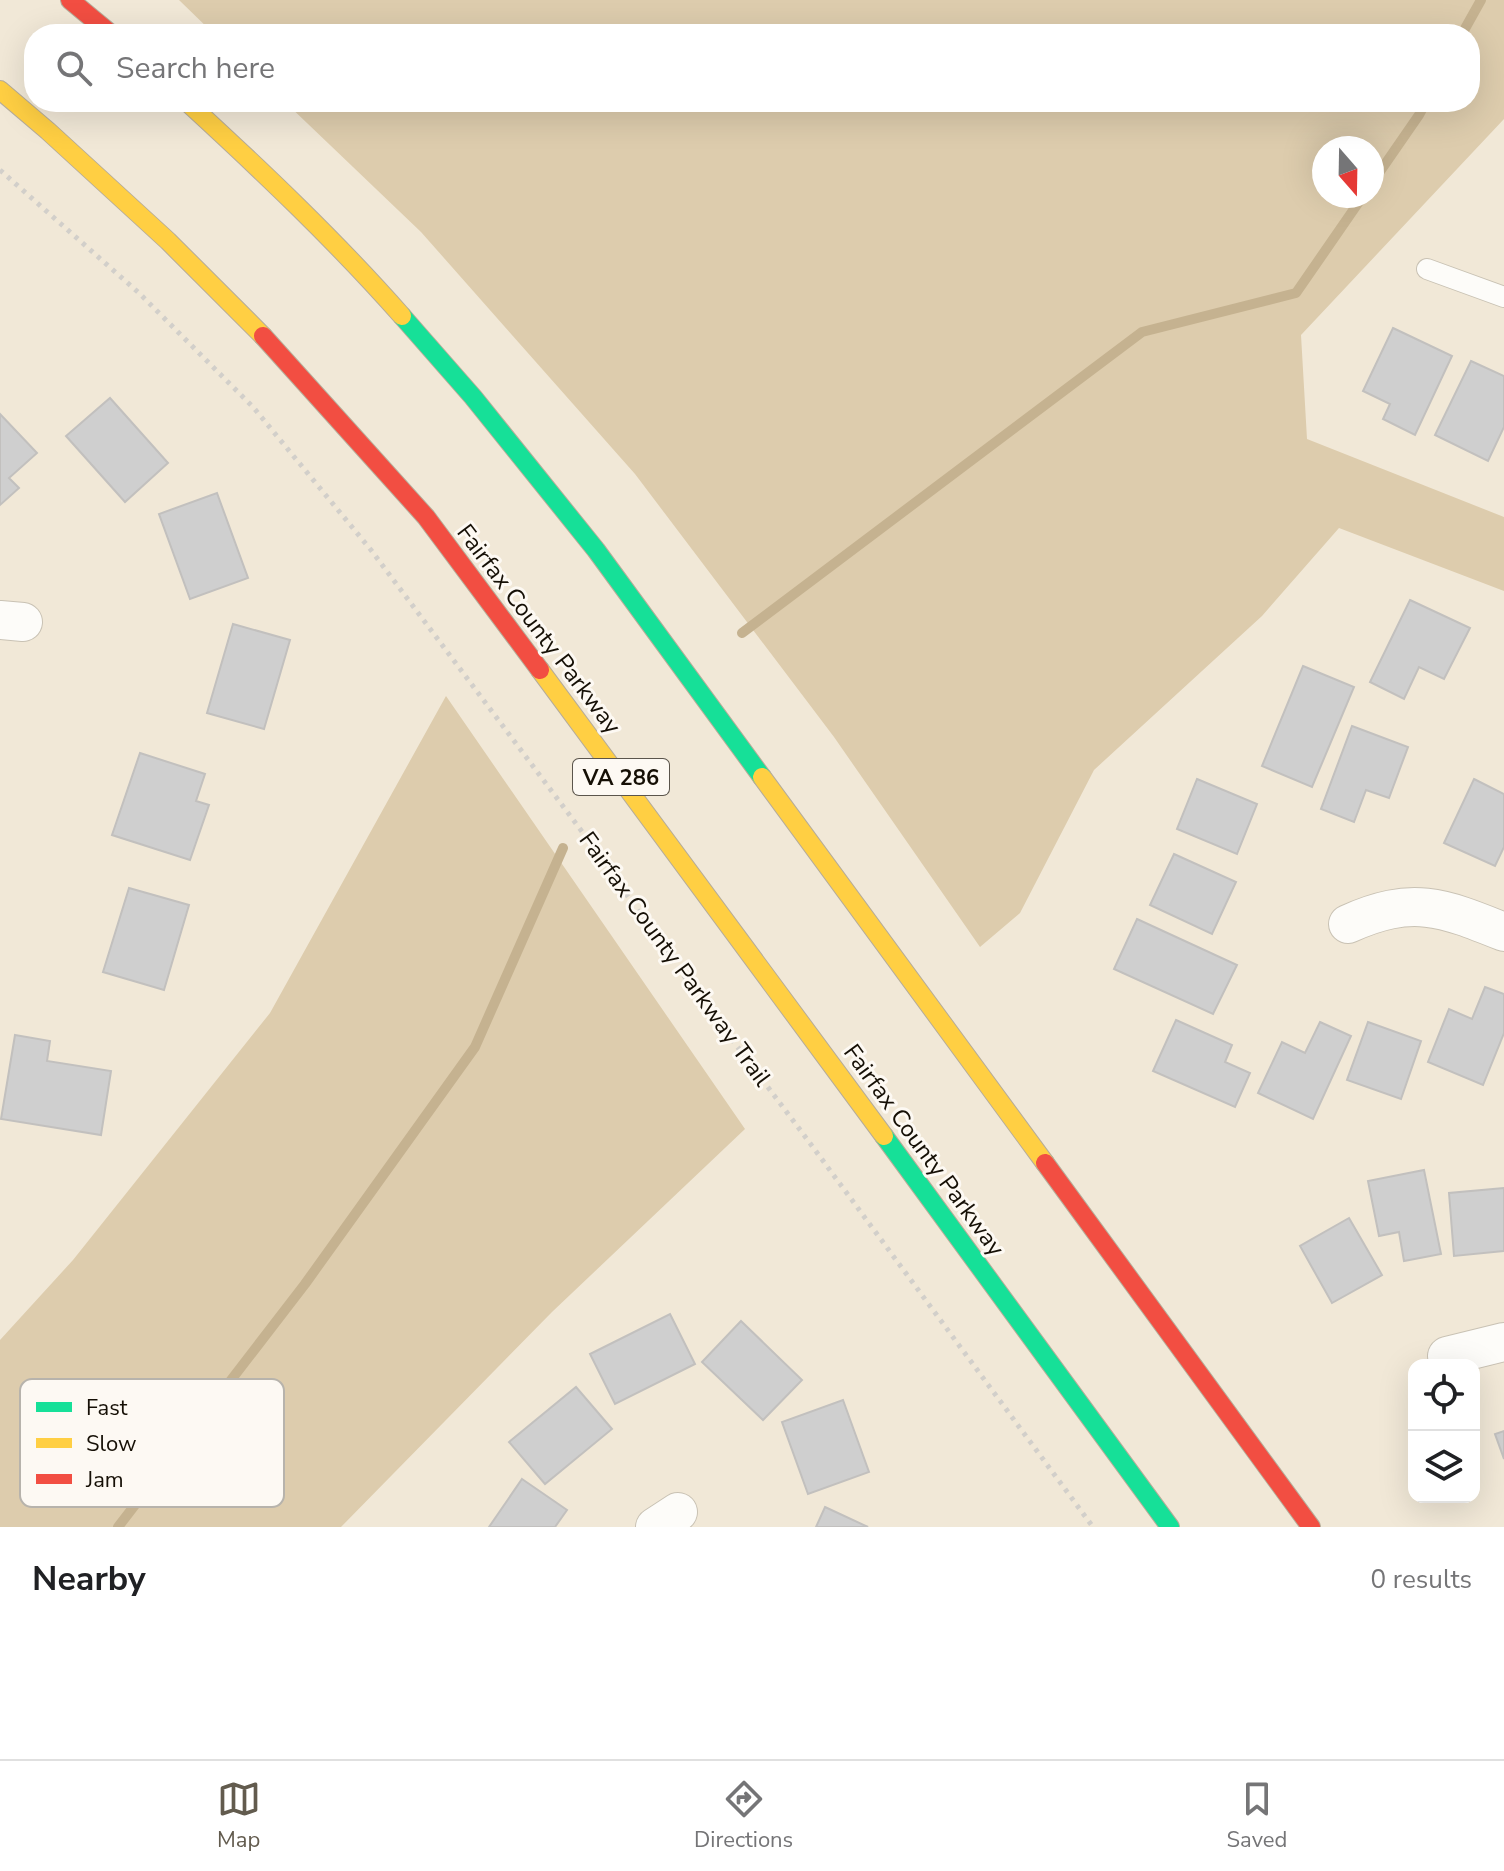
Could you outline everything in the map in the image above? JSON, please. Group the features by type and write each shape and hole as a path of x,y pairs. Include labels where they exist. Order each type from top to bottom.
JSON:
{"highway":[{"path":"70,0 99,24"},
{"name":"Fairfax County Parkway","path":"0,90 24,110"},
{"name":"Fairfax County Parkway","path":"26,112 245,316 426,517 713,902 1170,1527"},
{"path":"198,112 272,180 375,286 473,397 596,550 1311,1527"}],"street":[{"path":"1348,924 1370,914 1405,906 1438,908 1504,932"},
{"path":"1447,1356 1504,1342"}],"lane":[{"path":"1427,269 1504,297"}],"path":[{"name":"Fairfax County Parkway Trail","path":"0,170 139,293 253,407 371,550 1093,1527"}],"shaded area":[{"path":"179,0 1504,0 1504,119 1301,335 1307,439 1504,517 1504,591 1339,528 1262,616 1094,770 1020,913 980,947 834,737 635,474 421,232 295,112 1480,112 1480,24 204,24"},
{"path":"446,696 745,1129 552,1312 341,1527 0,1527 0,1340 73,1260 270,1013"}],"building":[{"path":"1393,328 1452,356 1415,435 1383,419 1390,404 1363,391"},
{"path":"1471,361 1504,376 1504,427 1488,461 1435,435"},
{"path":"110,398 168,463 125,502 66,436"},
{"path":"0,414 37,453 9,478 19,488 0,505"},
{"path":"217,493 248,578 190,599 159,514"},
{"path":"1410,600 1470,628 1444,679 1419,667 1404,699 1370,682"},
{"path":"233,624 290,640 264,729 207,713"},
{"path":"1303,666 1354,687 1312,787 1262,766"},
{"path":"1352,726 1408,747 1389,798 1366,790 1354,822 1321,809"},
{"path":"140,753 205,774 196,801 209,805 190,860 112,835"},
{"path":"1197,779 1257,804 1237,854 1177,829"},
{"path":"1474,779 1504,794 1504,847 1495,866 1444,843"},
{"path":"1174,854 1236,882 1212,934 1150,905"},
{"path":"129,888 189,905 164,990 103,972"},
{"path":"1137,919 1237,965 1213,1014 1114,969"},
{"path":"1485,987 1504,994 1504,1033 1483,1085 1428,1062 1449,1009 1472,1019"},
{"path":"1176,1020 1232,1045 1225,1062 1250,1073 1235,1107 1153,1071"},
{"path":"1320,1022 1351,1036 1313,1119 1258,1093 1282,1042 1305,1053"},
{"path":"1368,1022 1421,1041 1401,1099 1347,1080"},
{"path":"15,1035 50,1041 47,1061 111,1071 101,1135 1,1119"},
{"path":"1424,1170 1441,1254 1404,1261 1399,1232 1379,1236 1368,1181"},
{"path":"1504,1188 1504,1251 1454,1256 1449,1193"},
{"path":"1349,1218 1382,1275 1332,1303 1300,1246"},
{"path":"670,1314 695,1364 615,1404 590,1354"},
{"path":"741,1321 802,1380 763,1420 702,1362"},
{"path":"576,1387 612,1429 545,1484 509,1442"},
{"path":"843,1400 869,1472 808,1494 782,1422"},
{"path":"1504,1431 1504,1459 1495,1434"},
{"path":"522,1479 567,1510 555,1527 489,1527"},
{"path":"825,1507 868,1527 816,1527"}],"waterway":[{"path":"1468,24 1481,0"},
{"path":"1384,166 1421,112"},
{"path":"742,633 1142,332 1296,293 1355,208"},
{"path":"232,1379 305,1284 475,1047 563,848"},
{"path":"118,1527 133,1507"}],"traffic: fast":[{"path":"402,316 473,397 596,550 762,777"},
{"path":"884,1136 1170,1527"}],"traffic: slow":[{"path":"0,90 24,110"},
{"path":"26,112 168,241 263,336"},
{"path":"198,112 298,206 402,316"},
{"path":"540,670 884,1136"},
{"path":"762,777 1045,1163"}],"traffic: jam":[{"path":"70,0 99,24"},
{"path":"263,336 426,517 540,670"},
{"path":"1045,1163 1311,1527"}]}
